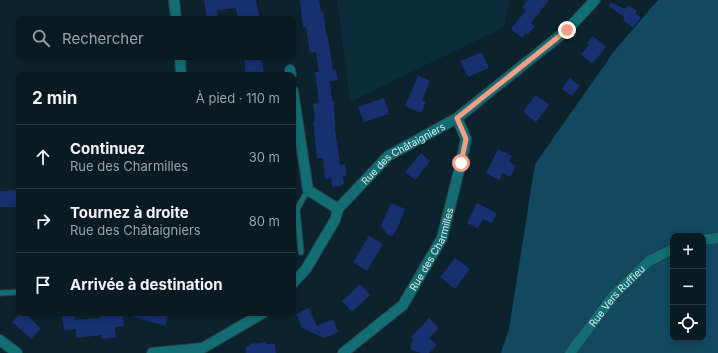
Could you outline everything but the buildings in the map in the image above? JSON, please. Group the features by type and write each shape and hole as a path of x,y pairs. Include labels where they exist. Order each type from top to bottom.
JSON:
{"street":[{"path":"174,0 176,16"},
{"name":"Rue des Châtaigniers","path":"296,280 306,269 335,220 338,209 388,156 457,118 567,30 594,0"},
{"path":"180,60 181,72"},
{"path":"296,111 308,190 338,209"},
{"name":"Rue des Charmilles","path":"343,353 403,306 442,238 466,139 457,118"},
{"path":"706,240 718,238"},
{"name":"Rue Vers Ruffieu","path":"570,353 614,295 649,262 670,250"},
{"path":"152,353 205,350 258,316"},
{"path":"0,340 17,353"}],"lane":[{"path":"301,252 297,209 308,190"},
{"path":"0,293 16,292"}],"shaded area":[{"path":"337,0 510,0 504,27 350,102"},
{"path":"658,0 718,0 718,353 501,353 509,329 535,164 615,50"}],"route":[{"path":"461,163 466,139 457,118 567,30"}]}
